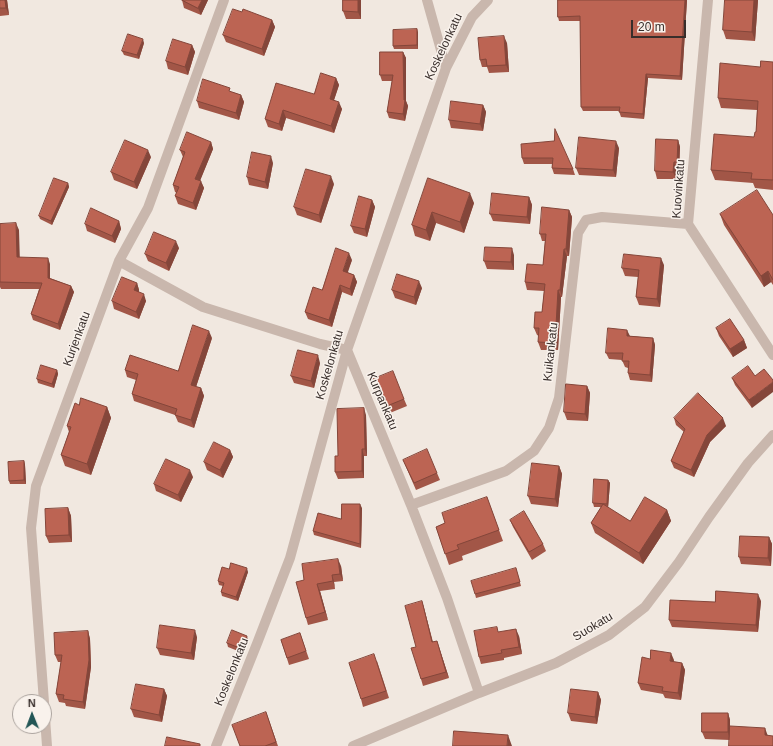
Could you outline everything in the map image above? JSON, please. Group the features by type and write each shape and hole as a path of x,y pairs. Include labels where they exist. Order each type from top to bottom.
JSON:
{"street":[{"name":"Kurjenkatu","path":"43,694 30,528 36,486 120,261 148,208 224,0"},
{"path":"426,0 446,68"},
{"name":"Koskelonkatu","path":"216,746 290,558 347,350 446,68 472,17 488,0"},
{"name":"Kuovinkatu","path":"708,0 688,224 773,355"},
{"name":"Kuikankatu","path":"411,505 506,471 534,451 549,428 559,398 578,233 586,220 602,217 688,224"},
{"path":"120,261 203,307 320,344 347,350"},
{"name":"Kurpankatu","path":"347,350 411,505 447,598 479,693"},
{"name":"Suokatu","path":"353,746 479,693 556,663 609,635 645,607 679,562 748,463 773,435"},
{"name":"Kurjenkatu","path":"46,734 47,746"}],"building":[{"path":"0,0 5,0 6,8 0,8"},
{"path":"182,0 202,0 198,8"},
{"path":"343,0 358,0 358,12 343,11"},
{"path":"558,0 685,0 680,76 646,74 643,114 619,112 620,107 581,107 580,16 558,17"},
{"path":"725,0 754,0 752,32 723,30"},
{"path":"233,9 242,12 243,9 272,20 262,49 223,35"},
{"path":"417,29 417,45 393,46 393,30"},
{"path":"128,34 143,39 137,55 122,51"},
{"path":"504,36 506,65 487,66 486,59 480,60 478,38"},
{"path":"173,39 192,45 185,67 166,61"},
{"path":"380,52 403,52 405,100 403,114 387,112 393,75 380,75"},
{"path":"761,61 773,62 773,180 751,179 752,173 711,170 714,134 754,137 756,132 758,101 718,98 720,63 760,67"},
{"path":"321,73 336,78 330,99 339,102 331,126 283,110 279,124 265,119 276,83 314,94"},
{"path":"203,79 230,88 229,91 241,95 236,113 197,101"},
{"path":"451,101 483,105 480,124 449,120"},
{"path":"555,129 573,169 552,168 553,158 522,158 521,144 554,141"},
{"path":"187,132 211,142 195,179 201,181 193,203 175,196 179,187 173,185 185,152 180,150"},
{"path":"579,137 616,141 613,170 576,168"},
{"path":"656,139 678,140 677,162 674,162 673,172 655,171"},
{"path":"125,140 148,150 134,182 111,172"},
{"path":"252,152 271,156 265,182 247,177"},
{"path":"306,169 331,176 319,215 294,207"},
{"path":"54,178 68,183 51,221 39,216"},
{"path":"428,178 470,193 460,222 432,212 426,230 412,225"},
{"path":"757,190 773,215 773,280 768,271 761,276 720,214"},
{"path":"492,193 529,197 527,217 490,214"},
{"path":"359,196 372,200 365,229 351,226"},
{"path":"542,207 569,210 566,249 564,249 560,290 558,290 555,343 538,342 539,328 534,328 535,312 542,312 545,284 525,282 527,264 543,265 546,234 540,234"},
{"path":"91,208 119,221 112,236 85,224"},
{"path":"16,223 17,257 48,258 48,278 71,286 58,324 31,314 42,283 0,282 0,224"},
{"path":"154,232 176,241 166,263 145,254"},
{"path":"485,247 512,248 511,262 484,261"},
{"path":"336,248 349,253 343,271 354,275 350,289 340,285 329,320 305,312 313,287 322,290"},
{"path":"624,254 661,258 657,299 636,297 639,270 622,268"},
{"path":"397,274 419,281 414,297 392,290"},
{"path":"122,277 137,283 134,290 144,294 136,312 112,301"},
{"path":"730,319 744,340 730,349 716,328"},
{"path":"193,325 209,331 191,385 201,388 191,420 175,415 177,409 132,394 138,374 125,370 130,355 178,371"},
{"path":"608,328 627,330 627,336 653,338 650,375 628,373 629,361 622,361 623,353 606,353"},
{"path":"298,350 318,355 311,381 291,376"},
{"path":"41,365 57,370 52,384 37,379"},
{"path":"748,366 755,376 764,369 773,380 773,382 749,400 732,378"},
{"path":"393,371 404,399 382,408 371,380"},
{"path":"566,384 587,386 585,414 564,412"},
{"path":"698,393 723,418 707,435 691,470 671,461 685,429 674,418"},
{"path":"81,398 107,407 87,464 61,455 71,427 67,426 75,403 79,405"},
{"path":"364,408 365,449 362,449 362,471 335,472 335,456 338,456 337,409"},
{"path":"214,442 230,450 220,470 204,462"},
{"path":"427,449 437,473 414,483 403,460"},
{"path":"166,459 190,470 178,495 154,484"},
{"path":"24,461 24,480 9,481 8,462"},
{"path":"532,463 559,466 555,499 528,496"},
{"path":"594,479 608,480 607,504 593,503"},
{"path":"487,497 499,530 457,545 459,549 445,554 436,527 445,523 442,513"},
{"path":"645,497 667,510 639,553 591,523 603,504 630,521"},
{"path":"342,504 360,504 360,544 313,531 318,513 341,519"},
{"path":"68,508 69,535 46,536 45,509"},
{"path":"524,511 543,544 529,552 510,520"},
{"path":"740,536 769,537 768,558 739,557"},
{"path":"338,559 340,574 332,575 333,581 317,584 325,612 306,618 296,582 304,580 302,564"},
{"path":"231,563 247,568 236,597 221,592 224,583 218,581 222,567 229,569"},
{"path":"516,568 520,582 475,594 471,581"},
{"path":"716,591 758,594 756,625 669,620 670,600 715,602"},
{"path":"422,601 432,642 437,641 446,672 421,679 411,648 416,647 405,606"},
{"path":"160,625 195,630 191,653 157,648"},
{"path":"497,627 498,632 516,629 519,647 501,650 502,653 479,657 474,631"},
{"path":"232,630 247,636 242,649 227,643"},
{"path":"88,631 89,660 83,702 63,699 64,695 56,694 62,655 55,655 54,633"},
{"path":"300,633 306,651 287,658 281,640"},
{"path":"651,650 671,653 670,661 682,663 678,693 662,691 663,687 638,683 642,657 650,659"},
{"path":"374,654 386,691 361,699 349,663"},
{"path":"136,684 164,689 159,715 131,709"},
{"path":"571,689 598,692 595,717 568,713"},
{"path":"266,712 276,742 265,746 240,746 232,725"},
{"path":"702,713 728,713 728,732 702,732"},
{"path":"730,726 765,728 765,735 773,736 773,746 729,746"},
{"path":"454,731 508,735 507,746 453,746"},
{"path":"167,737 200,744 200,746 165,746"}]}
